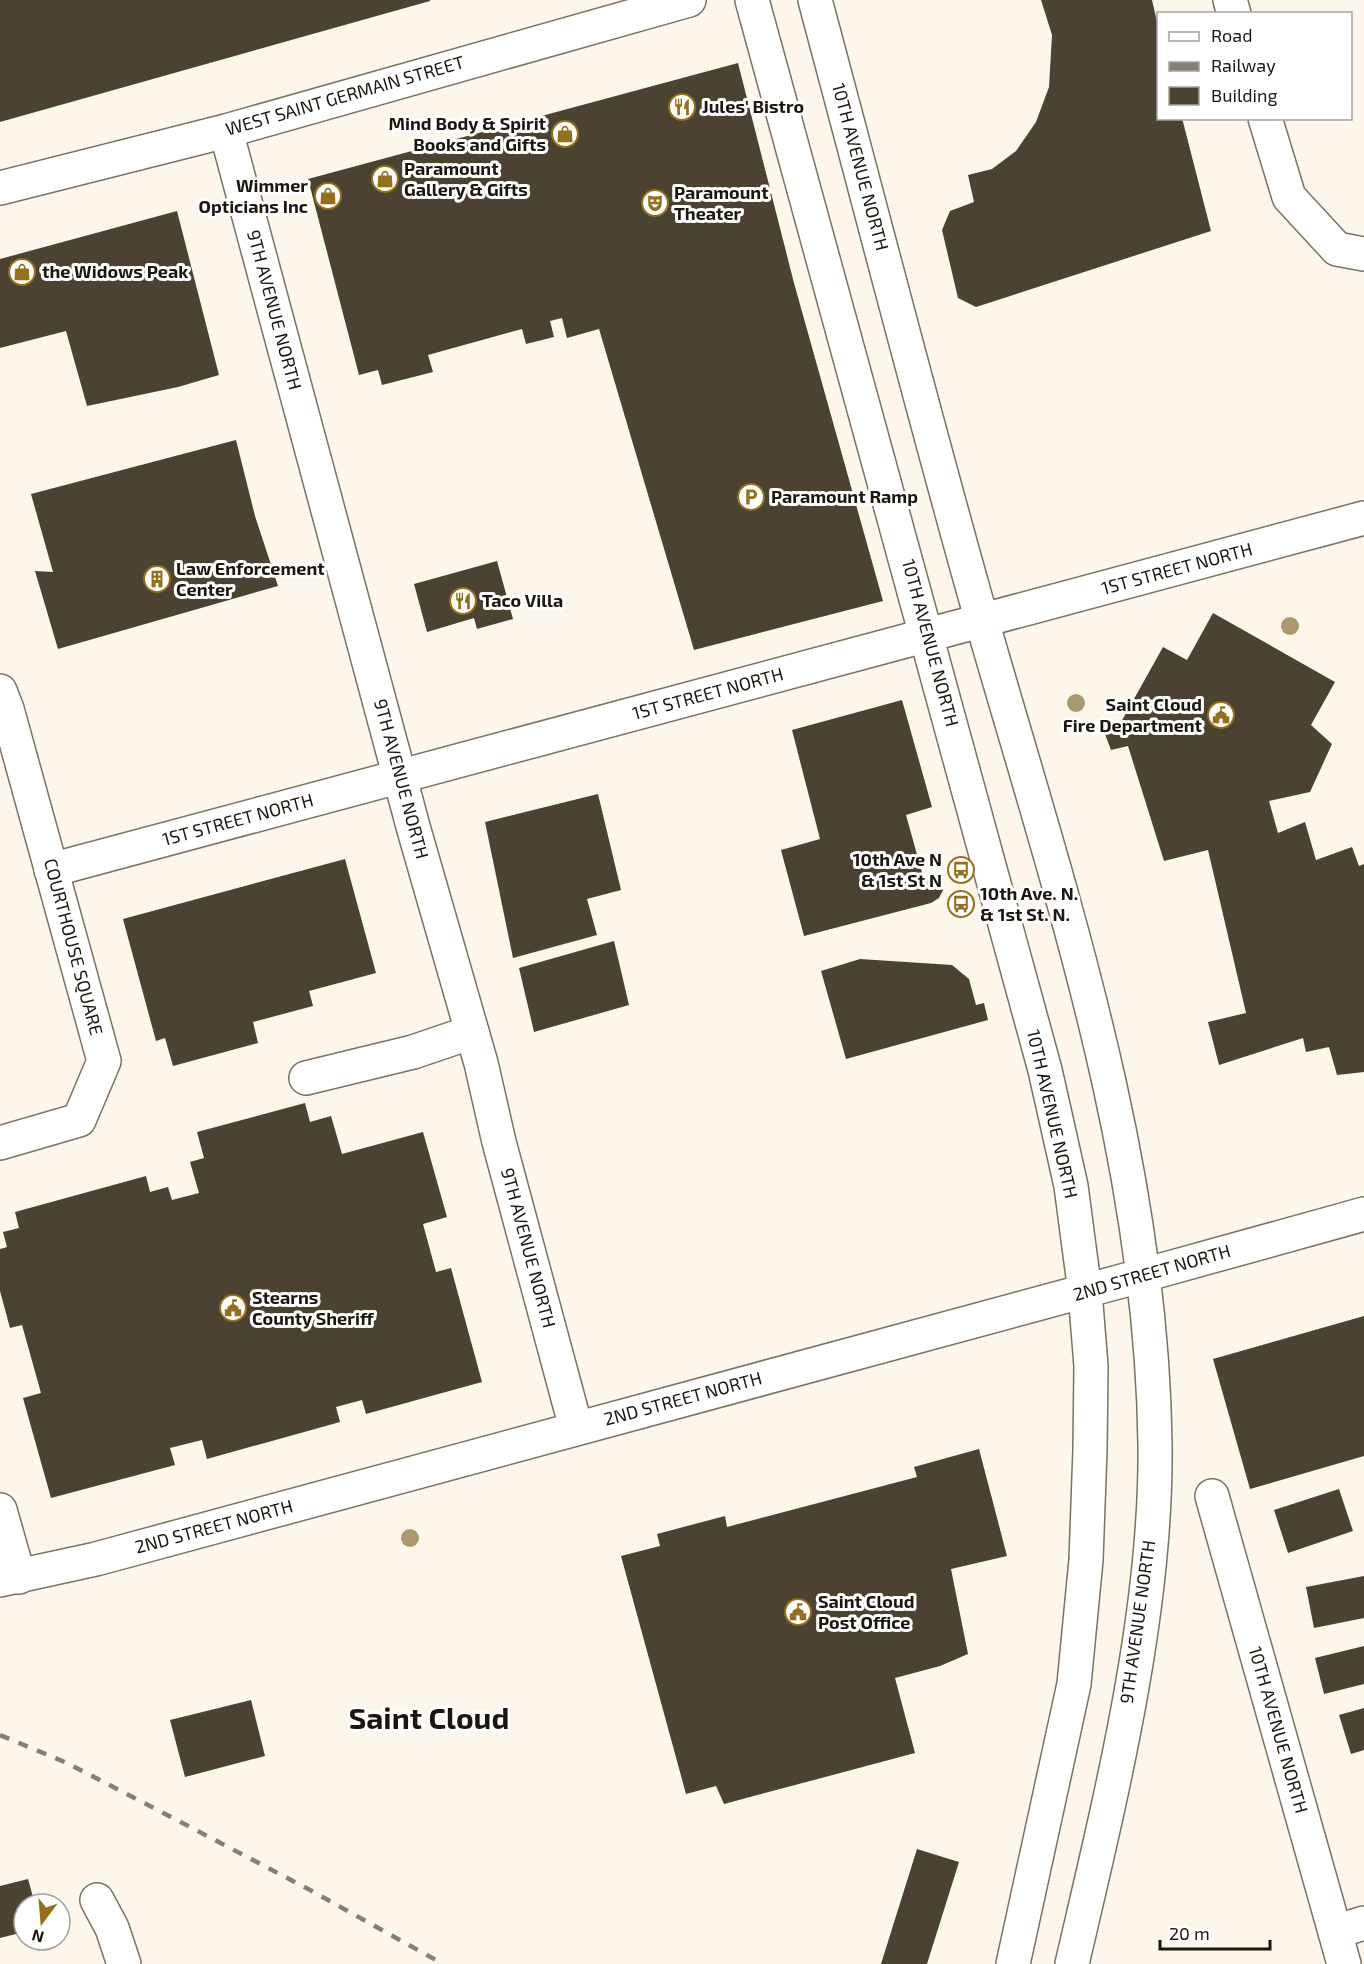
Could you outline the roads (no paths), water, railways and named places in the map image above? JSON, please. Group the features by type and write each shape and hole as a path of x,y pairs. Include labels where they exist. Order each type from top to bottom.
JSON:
{"main road":[{"name":"WEST SAINT GERMAIN STREET","path":"0,188 226,131 689,0"},
{"name":"10TH AVENUE NORTH","path":"752,0 928,635 1045,1070 1071,1186 1085,1292"},
{"name":"10TH AVENUE NORTH","path":"815,0 982,621 1104,1053 1128,1169 1144,1275"},
{"path":"1266,120 1289,197 1337,249 1364,254"},
{"name":"9TH AVENUE NORTH","path":"226,131 400,777 472,1032 576,1428"},
{"name":"1ST STREET NORTH","path":"51,870 1364,518"},
{"name":"COURTHOUSE SQUARE","path":"0,691 7,709 104,1061 79,1120 0,1143"},
{"path":"306,1078 413,1052 472,1032"},
{"name":"2ND STREET NORTH","path":"9,1578 119,1553 1085,1292 1364,1214"},
{"name":"9TH AVENUE NORTH","path":"1072,1964 1102,1836 1131,1687 1149,1563 1155,1450 1152,1349 1144,1275"},
{"path":"1013,1964 1074,1684 1086,1560 1090,1450 1091,1366 1085,1292"},
{"name":"10TH AVENUE NORTH","path":"1212,1496 1349,1928 1344,1964"},
{"path":"0,1510 9,1578"},
{"path":"97,1900 112,1928 124,1964"}],"railway":[{"path":"0,1735 67,1763 310,1890 443,1964"}],"place":[{"name":"Jules' Bistro","path":"682,107"},
{"name":"Mind Body & Spirit Books and Gifts","path":"565,134"},
{"name":"Paramount Gallery & Gifts","path":"385,179"},
{"name":"Wimmer Opticians Inc","path":"328,196"},
{"name":"Paramount Theater","path":"655,203"},
{"name":"the Widows Peak","path":"22,272"},
{"name":"Paramount Ramp","path":"751,497"},
{"name":"Law Enforcement Center","path":"157,579"},
{"name":"Taco Villa","path":"463,601"},
{"name":"Saint Cloud Fire Department","path":"1221,715"},
{"name":"10th Ave N & 1st St N","path":"961,870"},
{"name":"10th Ave. N. & 1st St. N.","path":"961,904"},
{"name":"Stearns County Sheriff","path":"233,1308"},
{"name":"Saint Cloud Post Office","path":"798,1612"}],"district":[{"name":"Saint Cloud","path":"429,1719"}]}
